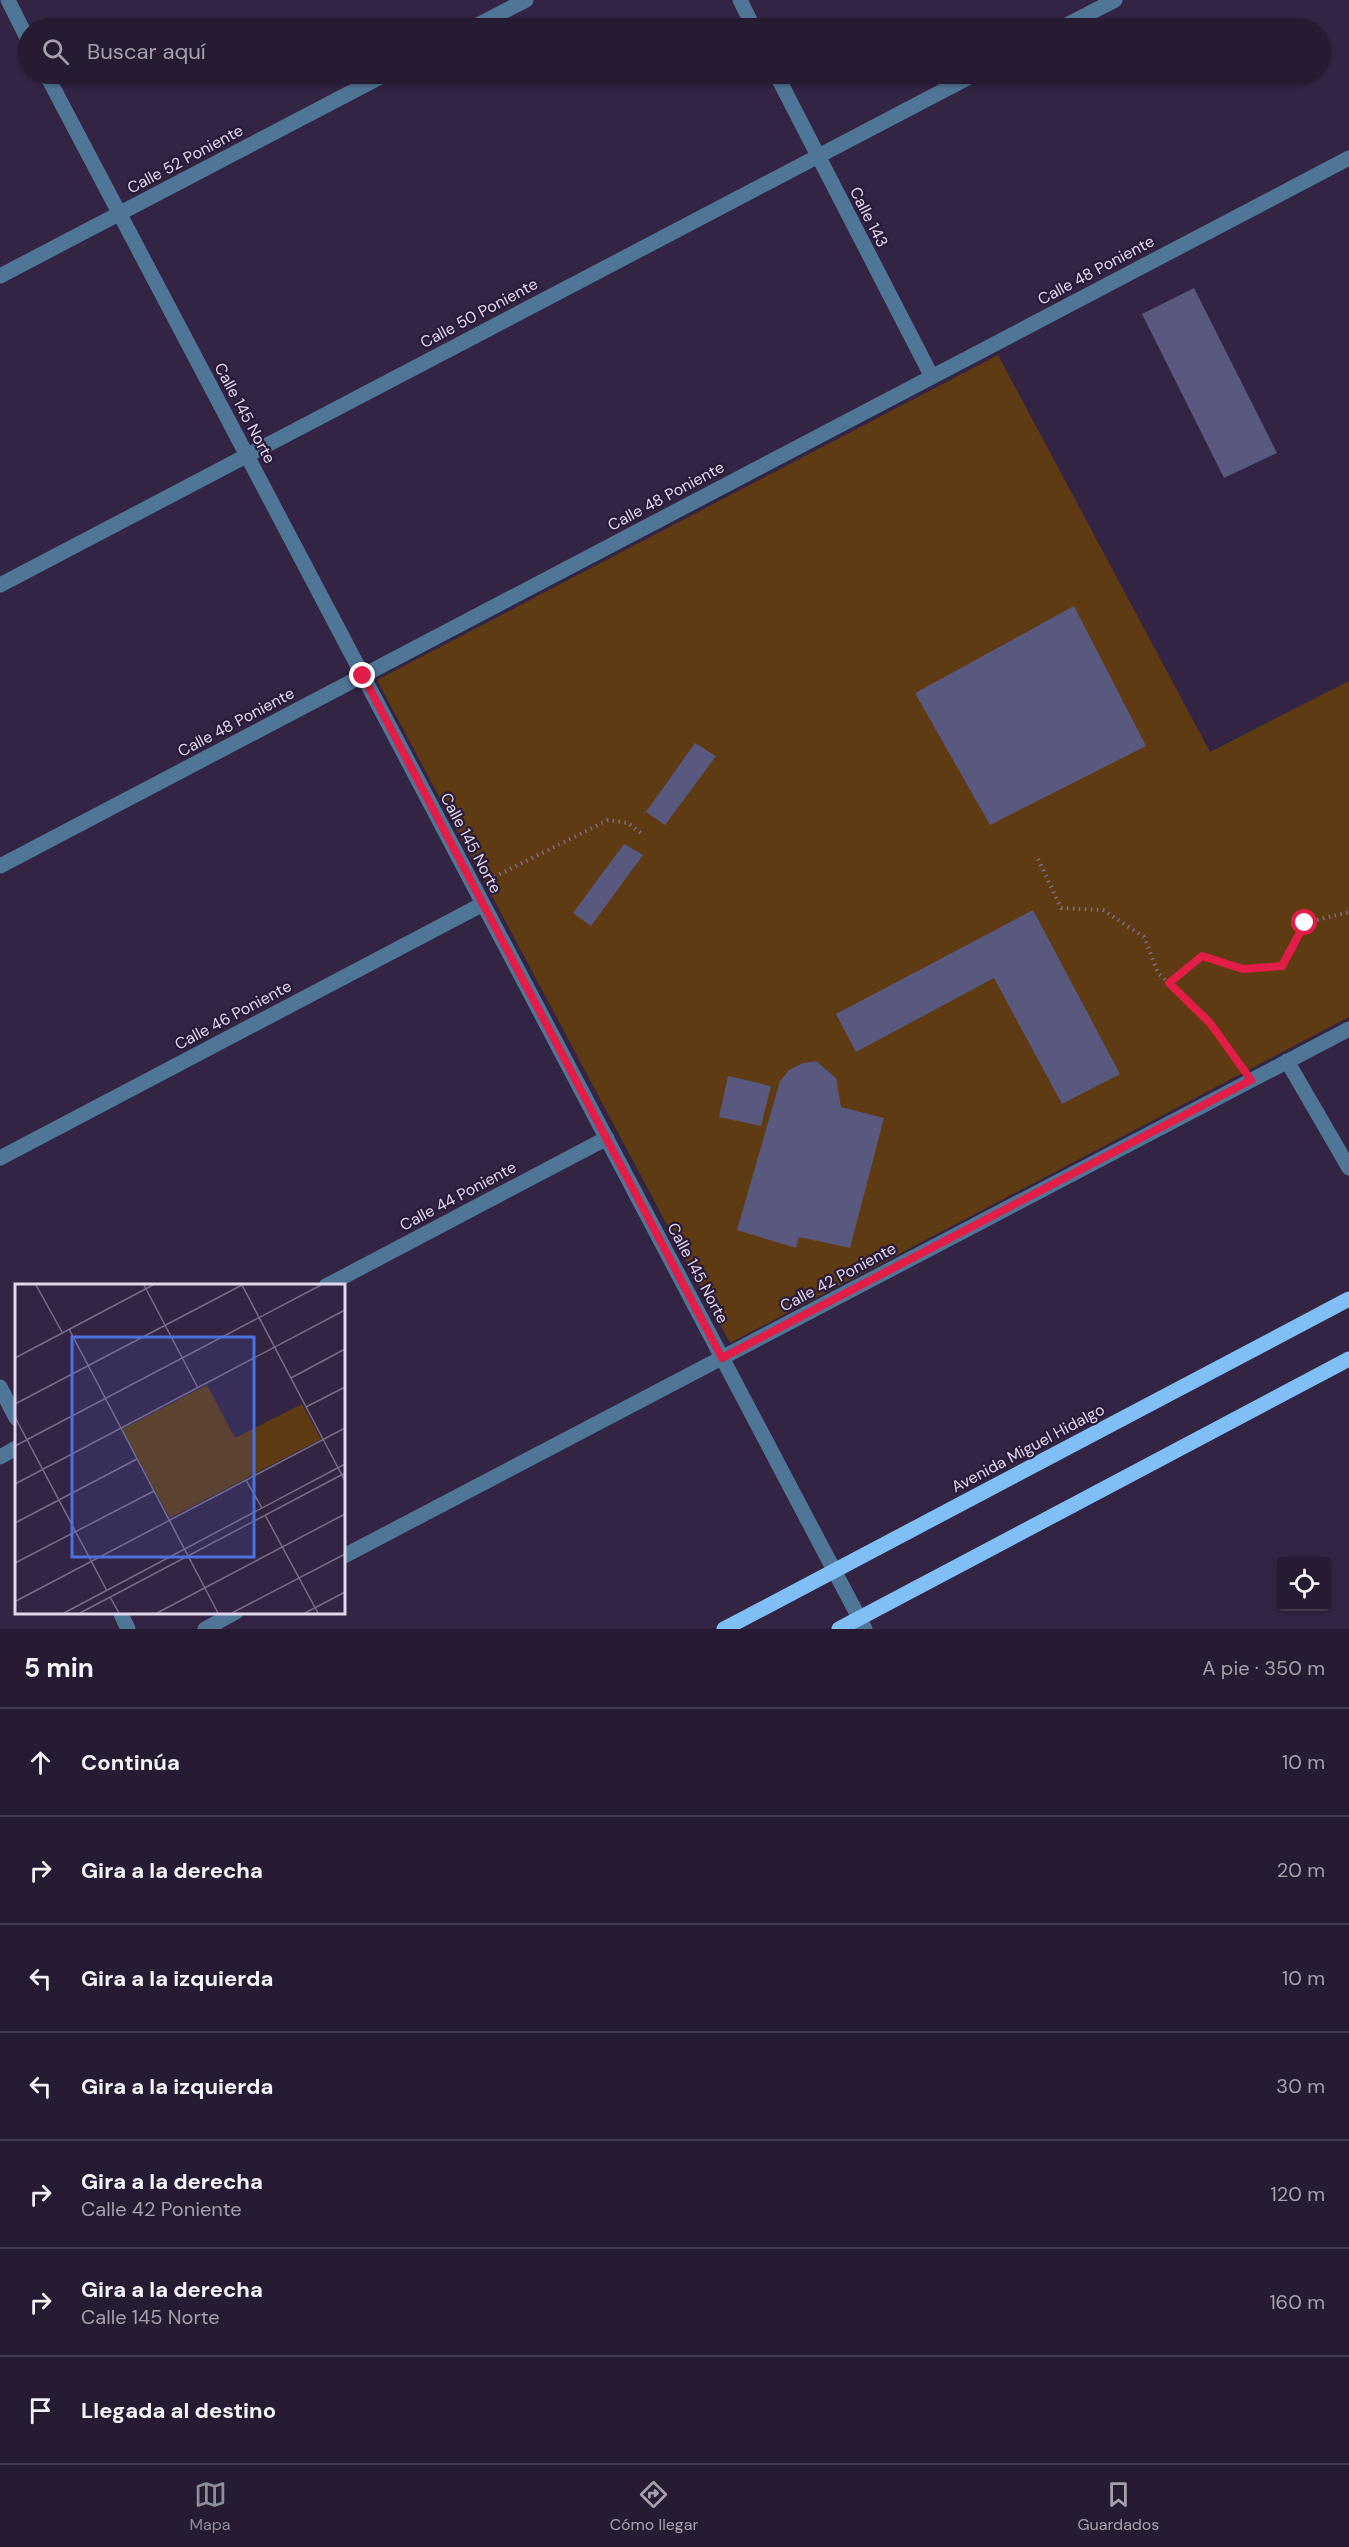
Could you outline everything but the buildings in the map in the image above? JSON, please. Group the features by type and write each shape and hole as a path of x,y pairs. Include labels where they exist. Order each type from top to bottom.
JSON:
{"main road":[{"name":"Avenida Miguel Hidalgo","path":"724,1629 1349,1299"},
{"path":"838,1629 862,1624 1349,1359"}],"street":[{"path":"8,0 18,20"},
{"path":"491,18 526,0"},
{"path":"740,0 749,18"},
{"path":"1080,18 1115,0"},
{"name":"Calle 145 Norte","path":"51,84 862,1624"},
{"name":"Calle 52 Poniente","path":"0,276 367,84"},
{"name":"Calle 143","path":"781,84 932,377"},
{"name":"Calle 50 Poniente","path":"0,585 956,84"},
{"name":"Calle 48 Poniente","path":"0,866 1349,158"},
{"name":"Calle 46 Poniente","path":"0,1158 483,904"},
{"name":"Calle 42 Poniente","path":"345,1555 1349,1029"},
{"path":"1287,1061 1349,1168"},
{"name":"Calle 44 Poniente","path":"330,1284 607,1138"},
{"path":"0,1387 15,1416"},
{"path":"0,1457 15,1449"},
{"path":"121,1614 128,1629"},
{"path":"205,1629 232,1614"}],"path":[{"path":"474,887 608,820 628,823 642,834"},
{"path":"1038,859 1061,908 1103,910 1144,937 1158,973 1210,1023 1251,1080"},
{"path":"1169,983 1202,956 1243,969 1282,966 1305,923 1349,912"}],"shaded area":[{"path":"998,355 1210,752 1349,681 1349,1017 730,1343 377,680"}],"route":[{"path":"363,676 722,1358 1251,1080 1210,1023 1169,983 1202,956 1243,969 1282,966 1305,923"}]}
